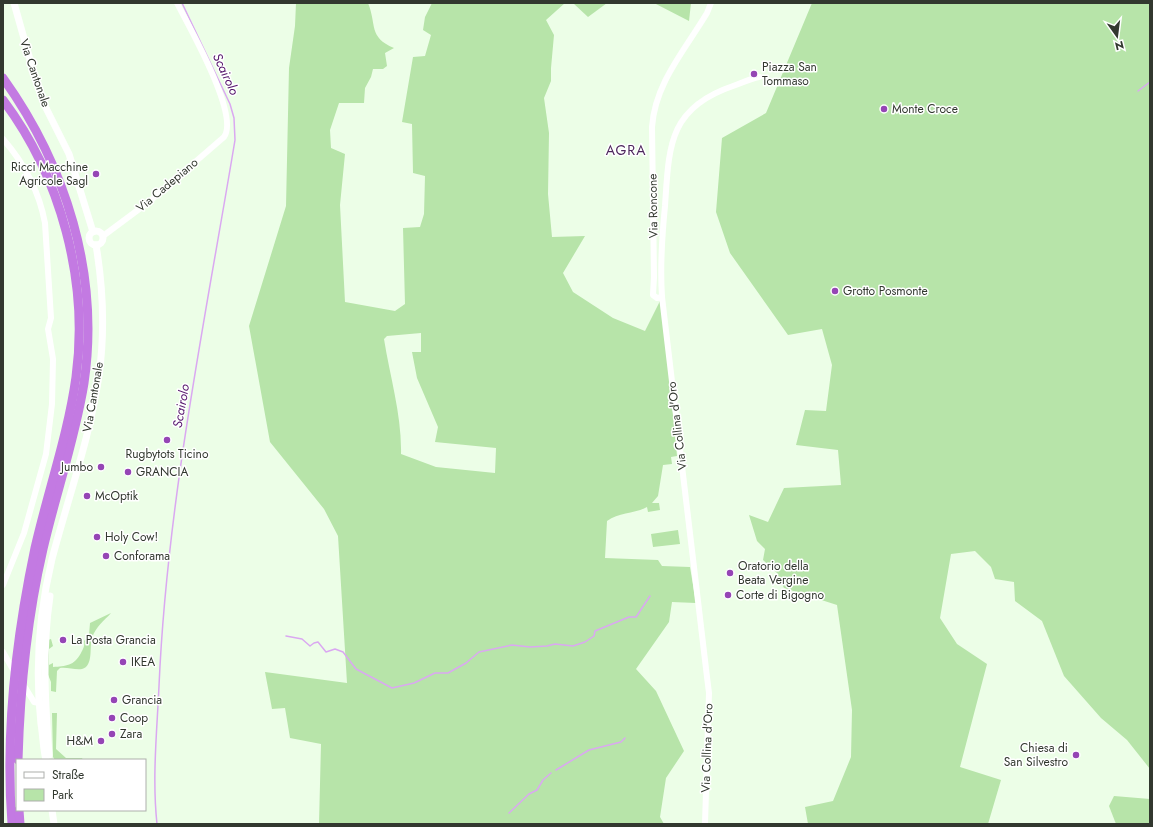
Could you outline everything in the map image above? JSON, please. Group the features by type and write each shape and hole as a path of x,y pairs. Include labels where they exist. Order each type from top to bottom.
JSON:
{"highway":[{"path":"3,78 19,101 49,155 62,185 77,236 84,271 88,337 84,383 77,420 43,548 20,667"},
{"path":"3,100 27,137 43,168 60,211 74,272 79,338 76,377 62,448 36,546 22,615 20,667 11,752 12,824"},
{"path":"17,701 18,759"},
{"path":"19,811 20,824"}],"main road":[{"name":"Via Cantonale","path":"14,3 39,88 69,154 94,232"},
{"path":"94,232 100,232 103,236 102,243 96,245 90,242 89,238 94,232"},
{"name":"Via Cantonale","path":"46,759 39,641 52,559 88,428 99,373 102,300 96,245"},
{"name":"Via Cantonale","path":"42,700 49,759"},
{"path":"52,811 54,824"}],"street":[{"name":"Via Cadepiano","path":"103,236 150,201 220,140 228,129 227,115 221,95 177,3"},
{"name":"Via Roncone","path":"662,298 657,298 653,295 652,290 654,277 652,145 654,108 660,88 707,14 711,3"},
{"name":"Via Collina d'Oro","path":"705,824 708,693 707,677 662,298 660,264 668,158 677,130 694,107 709,96 750,79 759,78"},
{"path":"3,139 17,155 29,177 42,210 45,223 51,318 48,329 53,359 51,416 43,465 24,533 3,585"},
{"path":"3,652 27,692 42,700"}],"green space":[{"path":"296,3 368,3 377,35 386,44 394,48 385,53 387,66 383,69 373,69 371,77 365,88 364,103 339,103 330,130 331,148 345,154 340,205 345,302 395,311 405,304 403,228 420,227 424,214 425,176 413,173 412,124 402,122 413,57 425,56 431,35 423,30 425,17 432,3 565,3 546,20 554,35 551,81 544,98 549,133 548,194 552,237 585,236 563,273 573,292 613,318 645,331 662,297 677,456 671,457 672,464 663,465 658,496 652,503 659,503 660,510 648,512 647,507 616,516 607,521 605,558 658,560 662,566 690,567 696,603 672,602 669,622 636,669 656,691 684,751 666,778 660,817 664,824 319,824 321,744 290,738 285,708 272,709 265,672 347,683 338,536 324,509 270,442 249,326 286,206 289,68 295,26","holes":["421,333 421,352 412,352 417,378 438,427 435,442 496,448 495,473 436,467 401,454 398,411 384,339 387,336"]},
{"path":"573,3 607,3 588,17"},
{"path":"654,3 691,3 689,21"},
{"path":"812,3 1150,3 1150,769 1127,740 1101,718 1064,676 1042,621 1015,601 1014,582 995,579 991,567 975,551 951,554 940,618 957,644 987,664 960,767 1001,780 988,824 808,824 805,807 833,801 851,757 852,710 837,605 784,588 777,573 763,560 765,549 757,541 749,515 768,522 784,488 841,485 838,450 796,445 805,410 826,411 832,365 822,329 788,335 730,253 716,212 722,138 766,113"},
{"path":"678,530 680,544 653,547 651,534"},
{"path":"111,613 98,627 92,638 90,660 86,667 82,669 60,668 57,671 56,692 51,691 51,682 47,672 48,640 51,639 53,646 49,649 49,665 53,663 53,667 72,663 76,661 84,646 84,641 89,635 90,623"},
{"path":"52,713 57,713 56,749 66,758 82,759 54,759 53,757"},
{"path":"1114,796 1150,799 1150,824 1116,824 1109,806"}],"waterway":[{"name":"Scairolo","path":"157,824 155,789 156,737 163,617 170,549 189,412 235,140 234,118 230,104 182,3"},
{"path":"1138,91 1150,82"},
{"path":"286,636 302,639 310,646 318,642 326,652 335,649 343,652 356,669 392,688 414,683 435,673 448,673 466,663 479,652 512,645 530,647 555,644 573,646 585,642 594,636 595,631 629,617 636,617 650,596"},
{"path":"556,770 589,750 621,742 625,738"},
{"path":"509,813 529,794 537,790 543,780 551,773"}],"place":[{"name":"Piazza San Tommaso","path":"754,74"},
{"name":"Monte Croce","path":"884,109"},
{"name":"Ricci Macchine Agricole Sagl","path":"96,174"},
{"name":"Grotto Posmonte","path":"835,291"},
{"name":"Rugbytots Ticino","path":"167,440"},
{"name":"Jumbo","path":"101,467"},
{"name":"GRANCIA","path":"128,472"},
{"name":"McOptik","path":"87,496"},
{"name":"Holy Cow!","path":"97,537"},
{"name":"Conforama","path":"106,556"},
{"name":"Oratorio della Beata Vergine","path":"730,573"},
{"name":"Corte di Bigogno","path":"728,595"},
{"name":"La Posta Grancia","path":"63,640"},
{"name":"IKEA","path":"123,662"},
{"name":"Grancia","path":"114,700"},
{"name":"Coop","path":"112,718"},
{"name":"Zara","path":"112,734"},
{"name":"H&M","path":"101,741"},
{"name":"Chiesa di San Silvestro","path":"1076,755"}],"district":[{"name":"AGRA","path":"626,150"}]}
